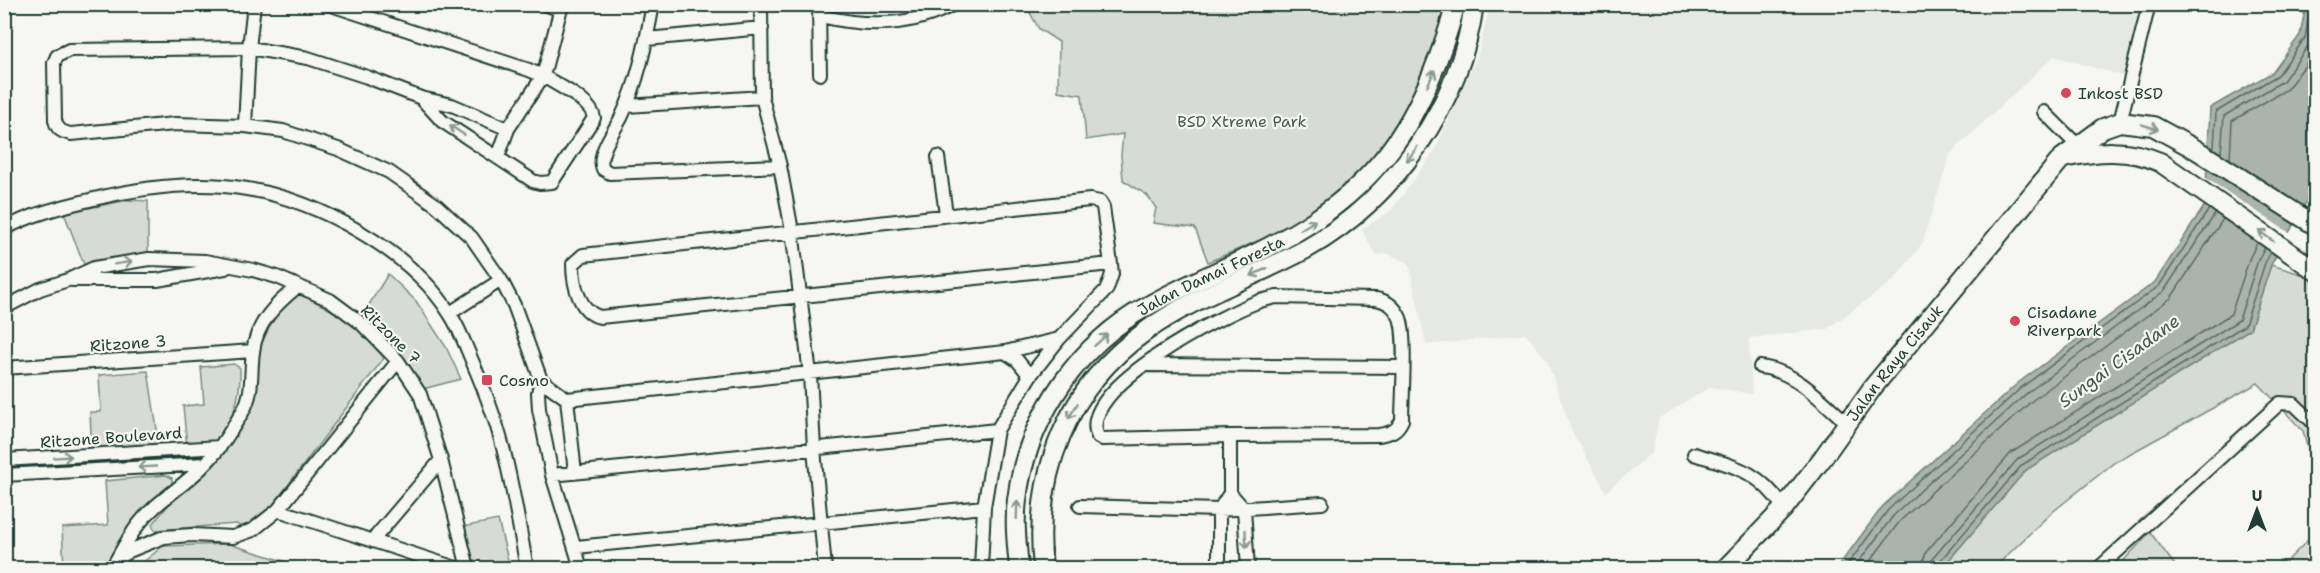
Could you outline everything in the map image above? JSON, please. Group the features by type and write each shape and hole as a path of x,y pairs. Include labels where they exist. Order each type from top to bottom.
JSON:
{"main road":[{"name":"Jalan Damai Foresta","path":"1019,568 1017,500 1030,445 1054,395 1072,370 1116,327 1144,309 1296,232 1344,199 1382,161 1410,123 1452,22 1455,4"},
{"name":"Jalan Damai Foresta","path":"1043,568 1041,509 1055,451 1065,423 1081,397 1104,367 1146,330 1308,248 1351,216 1399,170 1424,137 1450,87 1468,38 1474,4"},
{"path":"2120,122 2152,126 2195,149 2316,226"},
{"name":"Jalan Raya Cisauk","path":"1726,568 1784,508 1873,387 2062,158 2081,149 2103,128 2120,122"},
{"name":"Jalan Raya Cisauk","path":"2081,149 2124,151 2160,162 2314,270"},
{"path":"1030,445 1055,451"}],"street":[{"path":"245,126 254,4"},
{"path":"328,4 543,76 590,107 594,114 594,121 552,182 540,183 533,181 442,120 421,98"},
{"path":"498,157 508,129 543,76 562,7 544,4"},
{"path":"653,4 647,39 627,106 601,159 603,169 610,173 780,166"},
{"path":"762,4 762,97 780,166 792,231 810,374 825,568"},
{"path":"820,74 820,10 869,25 897,23 946,9 954,4"},
{"path":"2120,122 2149,4"},
{"path":"647,39 762,28"},
{"path":"508,129 452,105 421,98 367,76 308,58 249,48 69,50 57,56 54,63 55,120 56,127 63,132 71,134 176,124 245,126 283,131 338,149 389,172 435,205 472,238 501,280 514,305 541,380 538,393 539,409 552,475 581,568"},
{"path":"627,106 762,97"},
{"path":"2044,112 2081,149"},
{"path":"938,157 946,214"},
{"path":"4,229 64,206 135,189 193,185 247,189 302,204 343,222 385,246 429,286 450,313 484,390 502,442 527,568"},
{"path":"981,568 984,507 997,430 1030,376 1059,339 1107,289 1112,274 1111,264 1103,207 1096,200 946,214 583,255 574,261 572,269 583,308 588,313 600,317 1111,264"},
{"name":"Ritzone 7","path":"68,280 93,268 149,259 205,261 261,273 330,300 361,324 398,361 420,394 441,460 467,564 466,568"},
{"path":"4,308 39,289 68,280 157,279 230,267"},
{"path":"450,313 501,280"},
{"path":"115,564 138,525 160,502 205,464 220,447 245,408 250,394 253,351 261,326 275,304 298,286"},
{"path":"1276,297 1376,299 1389,303 1395,309 1402,324 1403,368 1402,420 1395,431 1379,435 1098,437 1096,419 1102,404 1130,375 1171,346 1246,306 1276,297"},
{"path":"541,380 567,399 1005,352 1059,339"},
{"name":"Ritzone 3","path":"4,368 253,351"},
{"path":"1005,352 1017,360 1030,376"},
{"path":"115,564 129,550 164,537 192,535 233,537 253,530 279,510 398,361"},
{"path":"1146,364 1403,368"},
{"path":"1760,367 1783,372 1813,393 1847,423"},
{"path":"567,399 575,473"},
{"path":"2098,568 2280,403 2294,404 2316,425"},
{"path":"552,475 997,430"},
{"path":"1219,568 1219,510 1230,493 1230,435"},
{"name":"Ritzone Boulevard","path":"4,460 220,447"},
{"path":"1694,454 1749,473 1770,489 1784,508"},
{"path":"372,541 441,460"},
{"name":"Ritzone Boulevard","path":"4,475 205,464"},
{"path":"1230,493 1244,509 1248,568"},
{"path":"1080,506 1219,510 1322,503"},
{"path":"576,547 984,507"},
{"path":"279,510 456,568"}],"shaded area":[{"path":"1490,5 2144,5 2126,77 2054,56 1950,154 1922,244 1893,281 1827,329 1749,338 1752,394 1710,387 1659,418 1652,452 1606,492 1571,429 1547,360 1526,334 1426,345 1409,263 1386,253 1376,255 1361,229 1391,211 1434,152 1478,54"}],"green space":[{"name":"BSD Xtreme Park","path":"987,5 1448,5 1429,60 1402,119 1368,172 1305,221 1208,262 1195,228 1153,223 1156,208 1147,195 1123,180 1121,155 1123,134 1086,140 1082,95 1058,91 1059,42 1039,29 1029,11 988,11"},
{"path":"128,200 148,201 148,255 85,267 64,213"},
{"path":"2271,265 2315,278 2315,477 2303,431 2258,383 2115,462 2050,514 1994,568 1942,568 2026,470 2250,329"},
{"path":"388,274 416,301 446,347 461,379 419,390 397,349 361,313 367,308"},
{"path":"296,293 345,319 384,358 273,505 242,528 237,524 155,530 152,525 170,503 205,474 246,421 257,384 259,349 278,309"},
{"path":"234,364 240,368 239,390 226,426 214,445 187,447 183,406 204,404 201,367"},
{"path":"148,371 160,449 92,454 90,412 101,412 99,375"},
{"path":"166,475 172,478 172,487 149,510 103,568 64,568 62,528 108,525 105,481"},
{"path":"498,520 510,568 488,568 469,557 462,527"},
{"path":"2150,532 2177,568 2117,568"},
{"path":"2315,533 2315,568 2260,568 2283,565"},
{"path":"229,544 306,568 136,568 163,546"}],"water":[{"name":"Sungai Cisadane","path":"2306,5 2315,5 2315,186 2271,265 2250,329 2026,470 1942,568 1837,568 1883,506 2018,383 2155,282 2205,205 2210,108 2273,72 2300,35"}],"pier":[{"path":"2203,176 2291,234 2280,254 2202,202"}],"place":[{"name":"Inkost BSD","path":"2066,93"},
{"name":"Cisadane Riverpark","path":"2015,321"},
{"name":"Cosmo","path":"487,380"}]}
